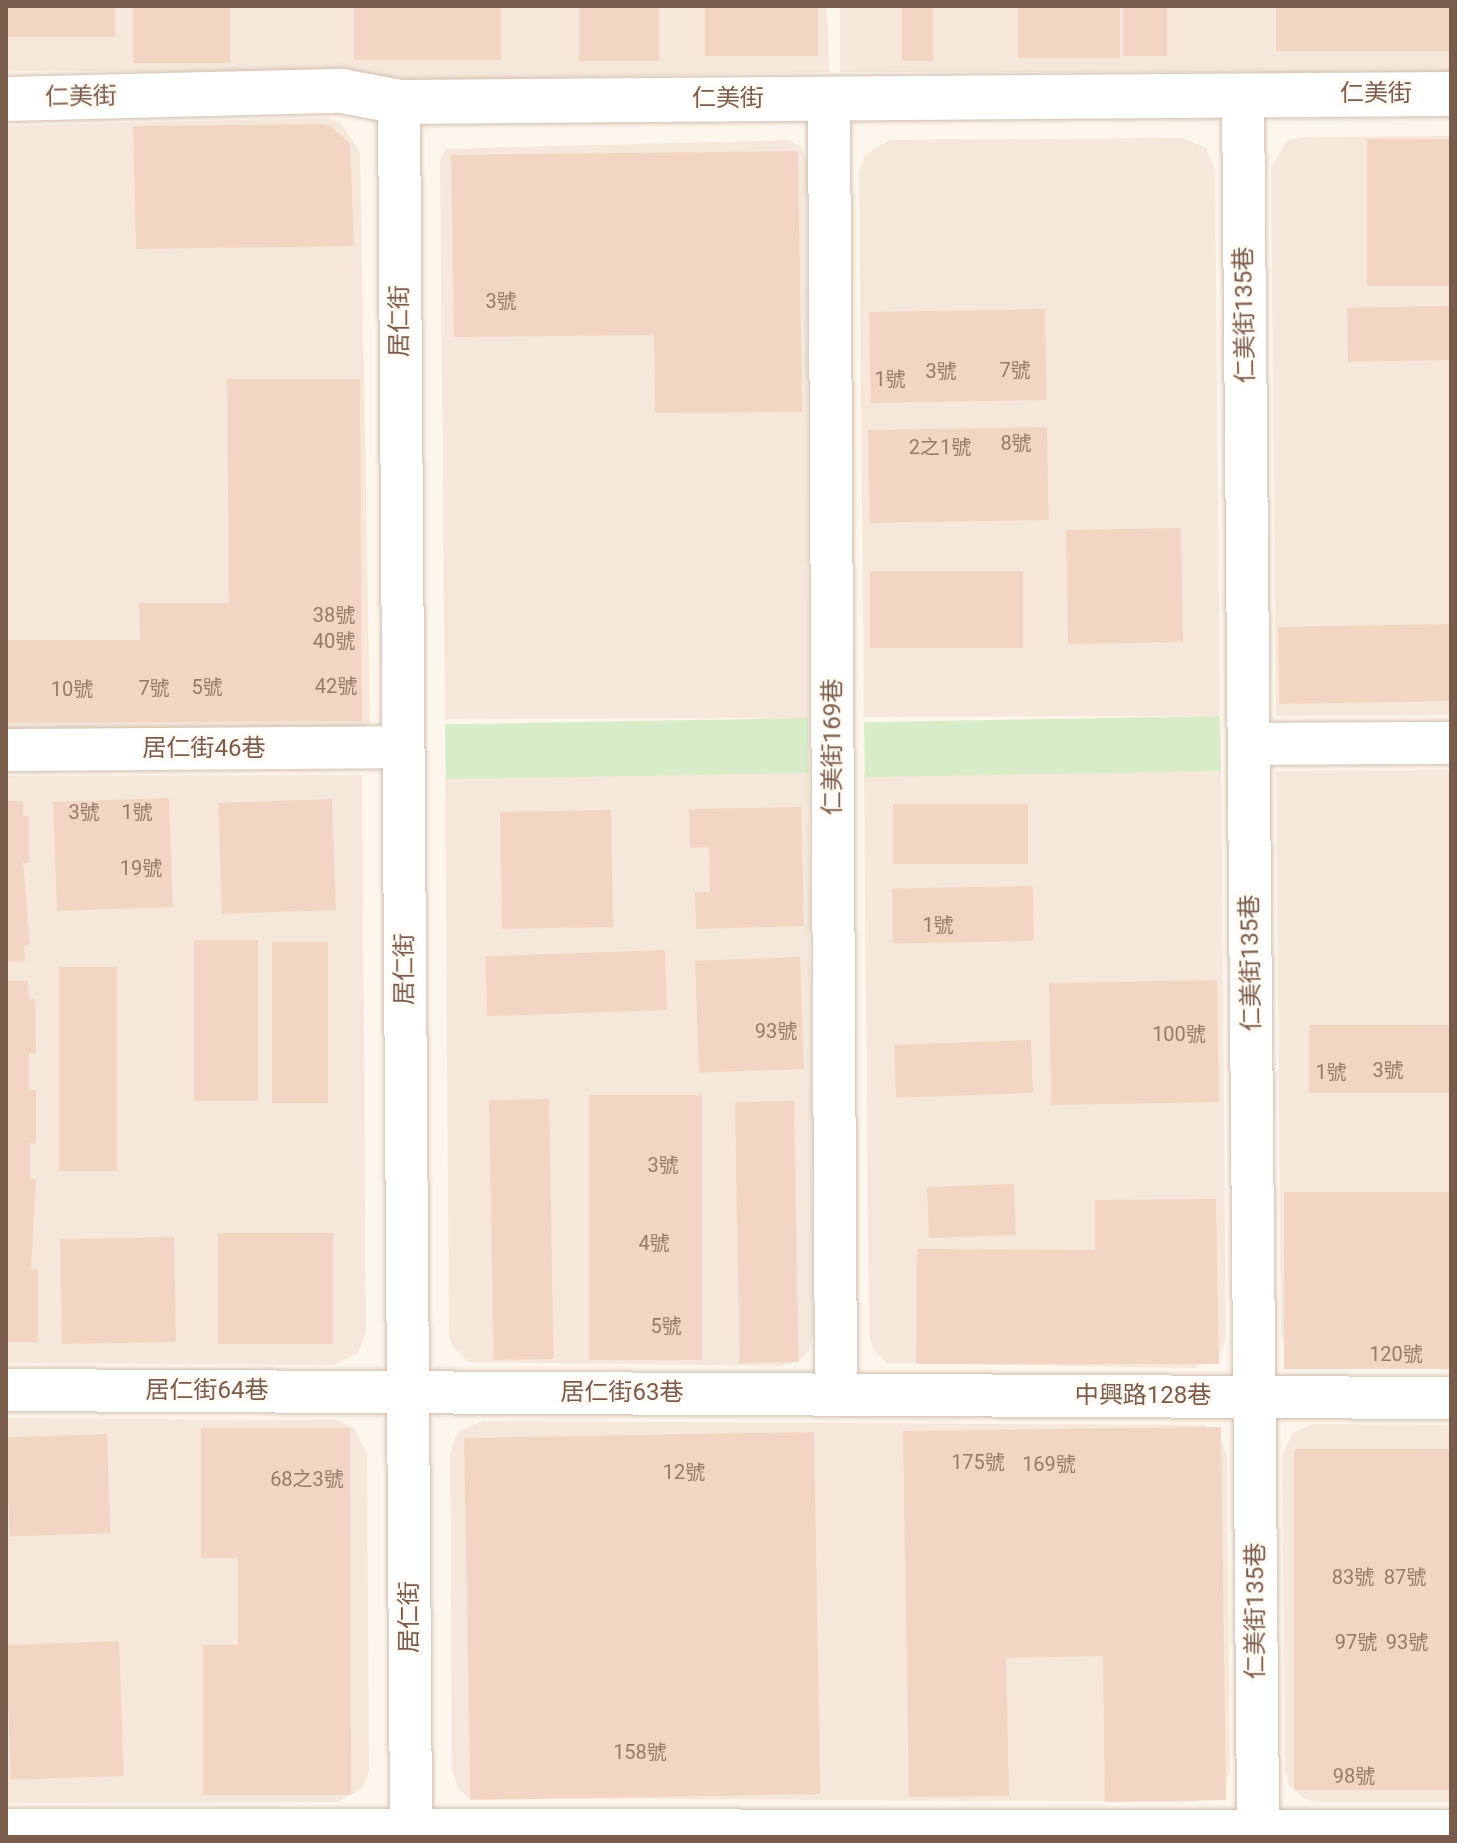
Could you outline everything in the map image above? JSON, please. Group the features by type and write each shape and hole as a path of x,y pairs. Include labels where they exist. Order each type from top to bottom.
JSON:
{"street":[{"name":"仁美街","path":"6,99 342,91 399,102 1451,94"},
{"name":"仁美街135巷","path":"1243,95 1258,1831"},
{"name":"仁美街169巷","path":"829,99 836,1395"},
{"name":"居仁街","path":"399,102 411,1834"},
{"path":"1249,744 1451,743"},
{"name":"居仁街46巷","path":"6,750 403,747"},
{"name":"居仁街64巷","path":"6,1390 408,1392"},
{"name":"居仁街63巷","path":"408,1392 836,1395"},
{"name":"中興路128巷","path":"836,1395 1451,1398"},
{"path":"6,1830 411,1834 1451,1831"}],"shaded area":[{"path":"6,6 827,6 829,72 402,81 342,72 6,71"},
{"path":"840,6 1451,6 1451,72 840,72"},
{"path":"326,118 340,122 360,152 370,729 6,733 6,126"},
{"path":"1451,136 1451,715 1276,716 1271,167 1287,141 1304,137"},
{"path":"1182,138 1206,148 1215,171 1220,716 864,717 859,172 865,155 890,140"},
{"path":"788,140 802,147 807,162 808,718 445,719 440,160 446,149"},
{"path":"1451,770 1451,1370 1289,1357 1281,1335 1276,771"},
{"path":"1221,771 1226,1337 1221,1353 1194,1368 887,1363 873,1350 869,1334 864,773"},
{"path":"809,773 813,1335 809,1351 797,1362 780,1366 468,1362 452,1346 449,1332 445,775"},
{"path":"362,775 366,1333 358,1353 334,1365 6,1363 6,776"},
{"path":"6,1418 337,1420 354,1428 367,1454 369,1771 363,1788 338,1802 6,1803"},
{"path":"483,1421 1204,1425 1223,1443 1227,1457 1230,1771 1224,1787 1198,1802 469,1798 458,1788 452,1770 450,1453 458,1431"},
{"path":"1313,1424 1451,1425 1451,1802 1317,1802 1305,1799 1289,1785 1285,1771 1282,1456 1292,1433"}],"green space":[{"path":"1220,716 1221,771 865,777 864,722"},
{"path":"808,718 809,773 446,779 445,724"}],"building":[{"path":"6,6 115,6 115,37 6,37"},
{"path":"133,6 230,6 230,63 133,63"},
{"path":"354,6 501,6 501,60 354,60"},
{"path":"579,6 659,6 659,61 579,61"},
{"path":"705,6 818,6 818,56 705,56"},
{"path":"902,6 933,6 933,61 902,61"},
{"path":"1018,6 1120,6 1120,58 1018,58"},
{"path":"1123,6 1167,6 1167,56 1123,56"},
{"path":"1276,6 1451,6 1451,51 1276,51"},
{"path":"320,124 332,127 350,144 354,246 136,249 133,126"},
{"path":"1367,139 1451,139 1451,286 1367,286"},
{"path":"798,151 802,412 655,413 654,335 454,337 451,155"},
{"path":"1449,306 1450,360 1348,362 1347,308"},
{"path":"1045,309 1047,400 871,403 869,312"},
{"path":"227,379 360,379 362,721 6,723 6,640 140,640 139,603 229,603"},
{"path":"1047,427 1049,520 870,523 868,430"},
{"path":"1181,528 1183,642 1068,644 1066,530"},
{"path":"870,571 1023,571 1023,648 870,648"},
{"path":"1449,624 1450,701 1279,704 1278,627"},
{"path":"169,798 173,907 57,911 53,802"},
{"path":"332,799 336,910 222,914 218,803"},
{"path":"6,801 23,801 23,816 29,816 29,863 23,863 30,944 24,945 25,962 6,961"},
{"path":"893,804 1028,804 1028,864 893,864"},
{"path":"801,807 804,926 696,929 695,892 710,892 709,847 690,848 689,809"},
{"path":"611,810 613,927 502,929 500,812"},
{"path":"1033,886 1034,941 893,943 892,888"},
{"path":"194,940 258,940 258,1101 194,1101"},
{"path":"272,942 328,942 328,1103 272,1103"},
{"path":"665,950 667,1010 487,1016 485,956"},
{"path":"800,957 804,1069 699,1073 695,961"},
{"path":"59,967 117,967 117,1171 59,1171"},
{"path":"1217,980 1219,1102 1051,1105 1049,983"},
{"path":"6,981 28,981 29,999 35,999 36,1054 29,1053 29,1090 36,1090 36,1143 30,1143 30,1179 36,1179 31,1270 38,1269 38,1342 6,1342"},
{"path":"1309,1025 1451,1025 1451,1093 1309,1093"},
{"path":"1031,1040 1033,1093 896,1098 894,1045"},
{"path":"589,1095 702,1095 702,1360 589,1360"},
{"path":"549,1099 554,1359 494,1360 489,1100"},
{"path":"794,1101 799,1362 740,1363 735,1102"},
{"path":"1014,1184 1016,1235 929,1238 927,1187"},
{"path":"1284,1192 1451,1192 1451,1369 1284,1369"},
{"path":"1216,1199 1219,1364 916,1364 917,1249 1095,1250 1095,1200"},
{"path":"218,1233 333,1233 333,1344 218,1344"},
{"path":"174,1237 176,1342 62,1344 60,1239"},
{"path":"1221,1427 1226,1800 1105,1802 1103,1656 1006,1658 1009,1796 909,1797 903,1431"},
{"path":"201,1428 350,1428 351,1795 203,1795 203,1645 238,1645 238,1558 201,1558"},
{"path":"814,1432 820,1794 470,1800 464,1438"},
{"path":"107,1434 110,1533 10,1536 6,1438"},
{"path":"1294,1449 1451,1449 1451,1790 1294,1790"},
{"path":"119,1641 124,1776 11,1780 6,1645"}]}
